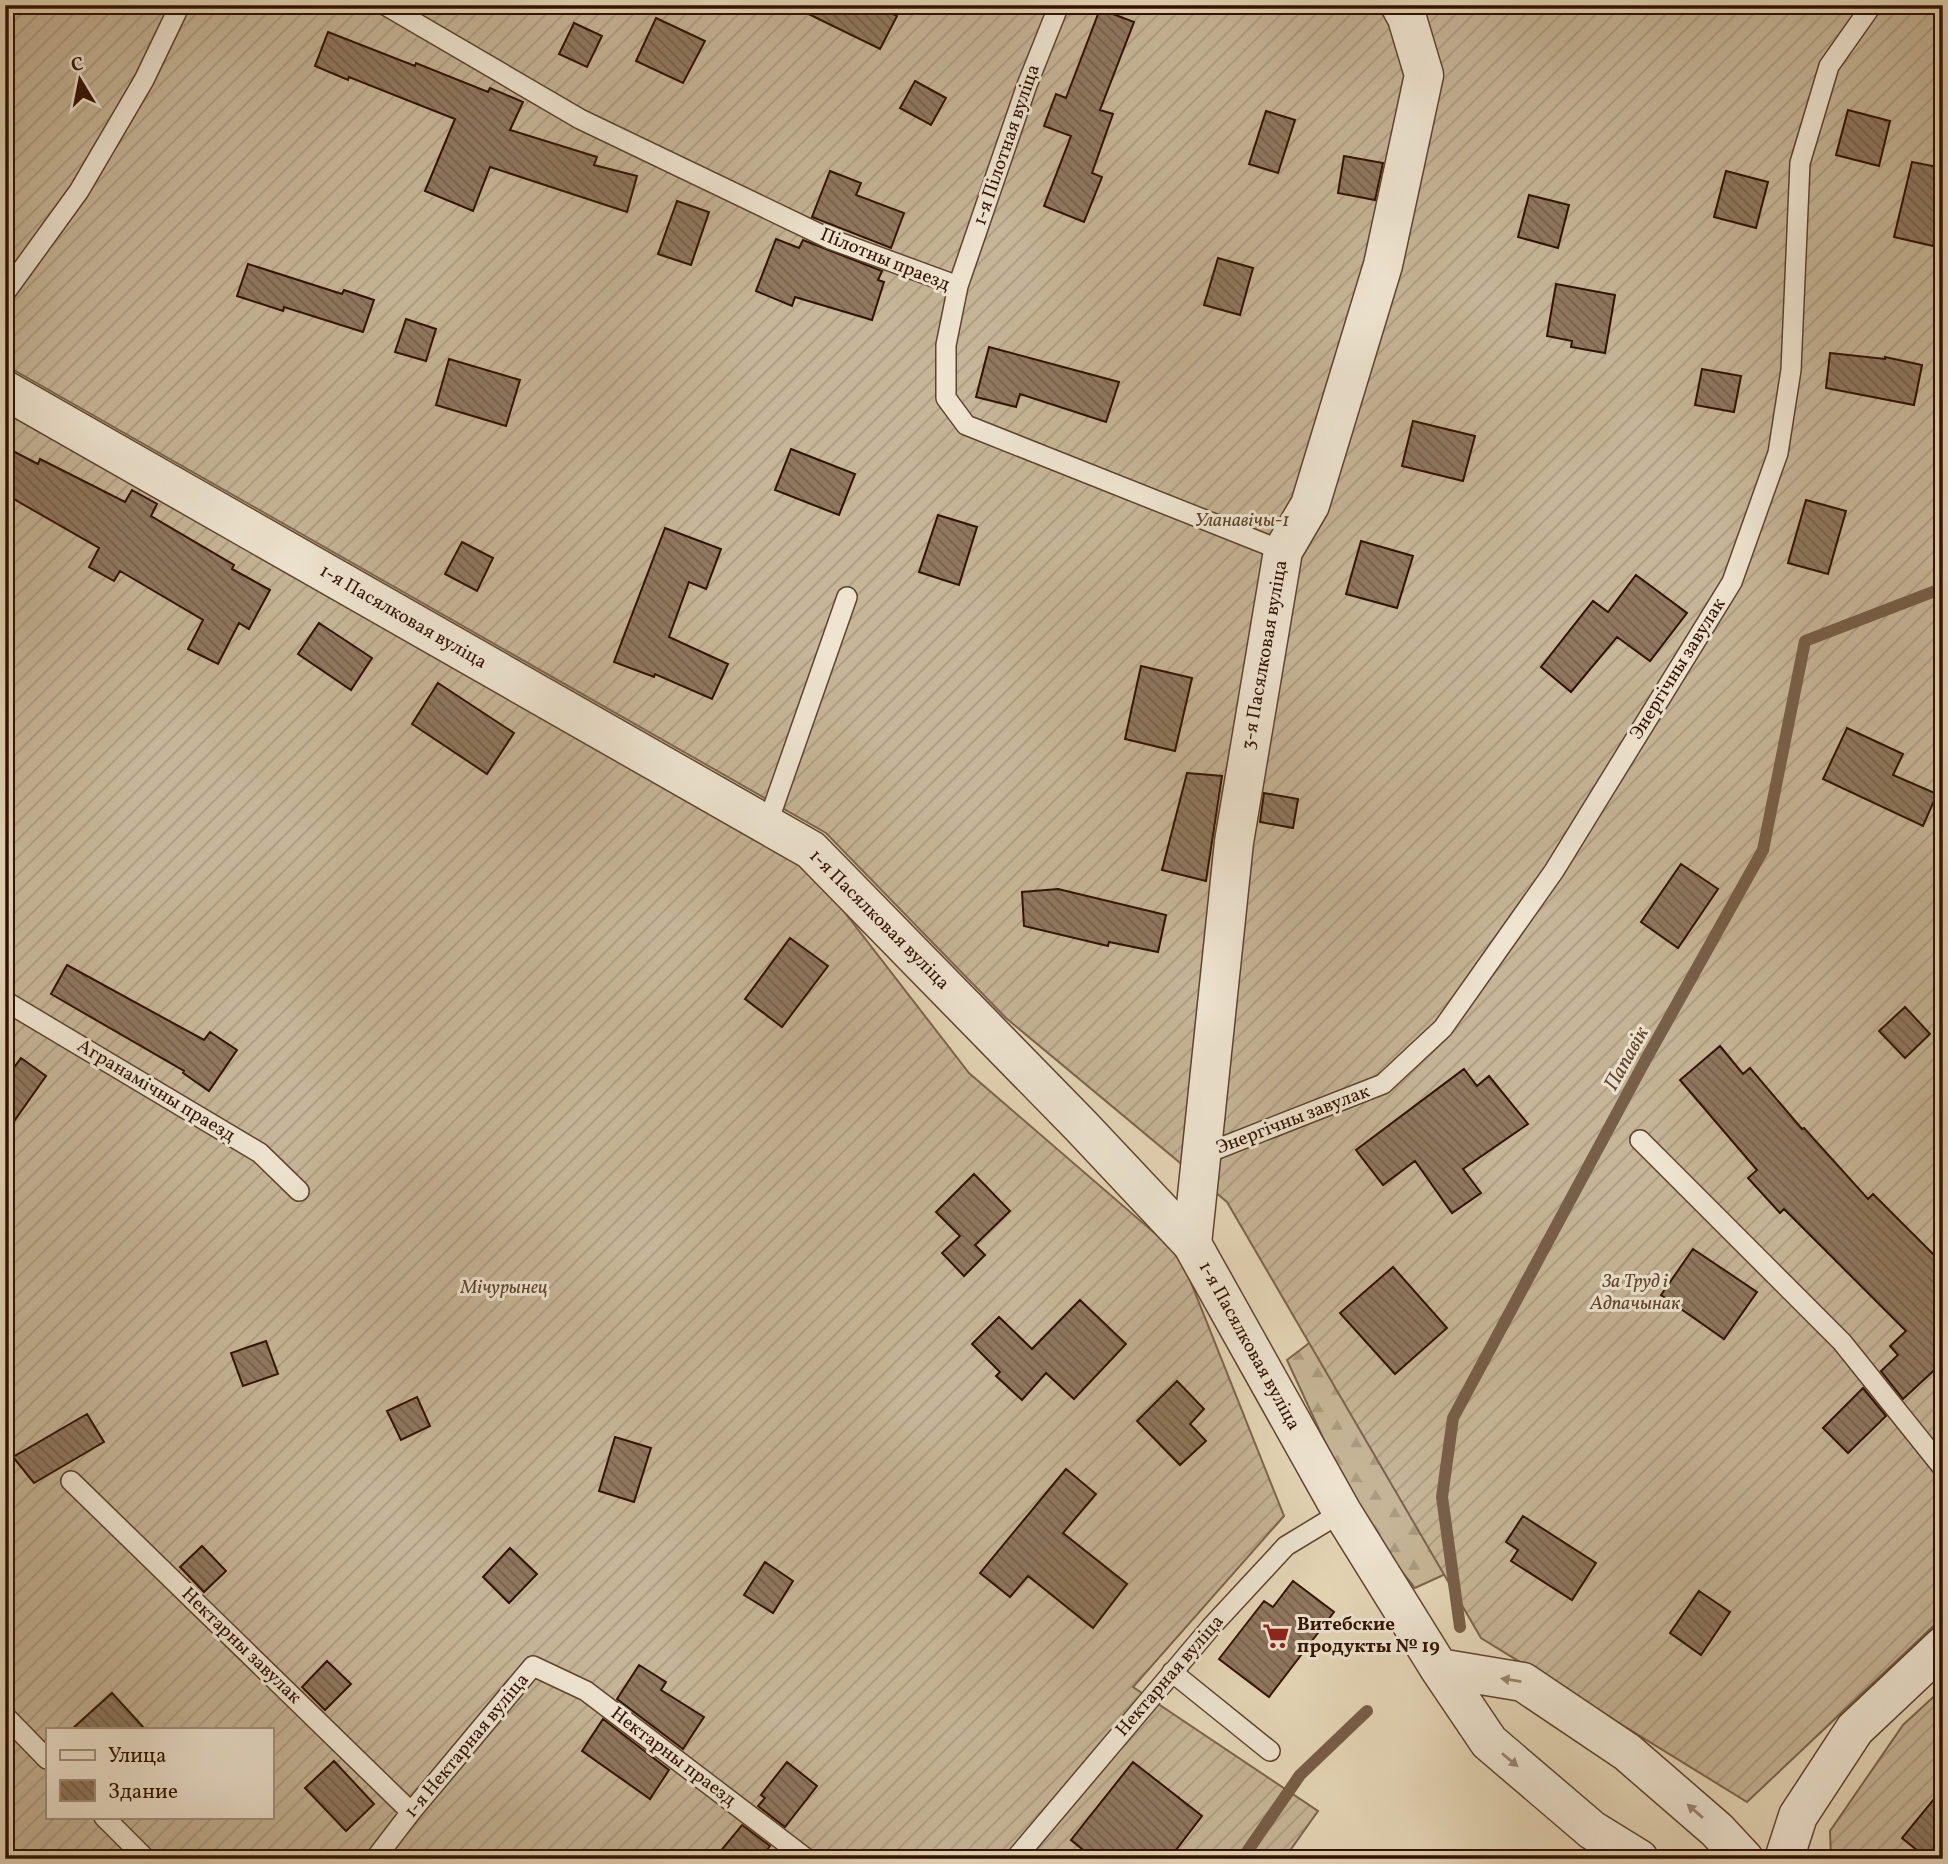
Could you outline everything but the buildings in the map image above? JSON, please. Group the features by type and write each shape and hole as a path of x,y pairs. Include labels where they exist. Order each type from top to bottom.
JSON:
{"street":[{"name":"3-я Пасялковая вуліца","path":"1192,1244 1234,842 1283,551 1310,505 1383,265 1424,75 1407,18 1400,5"},
{"name":"1-я Пасялковая вуліца","path":"5,390 811,850 1192,1244 1342,1512 1439,1668 1489,1742 1592,1830 1639,1859"},
{"path":"1784,1859 1798,1816 1855,1729 1943,1646"},
{"path":"1439,1668 1523,1682 1627,1752 1717,1830 1744,1859"}],"lane":[{"path":"5,293 79,191 144,80 180,5"},
{"name":"Пілотны праезд","path":"384,5 580,119 830,239 958,286 946,345 946,398 966,425 1283,551"},
{"name":"1-я Пілотная вуліца","path":"958,286 1027,85 1059,5"},
{"name":"Энергічны завулак","path":"1202,1155 1383,1084 1443,1028 1554,871 1732,582 1778,453 1790,370 1800,163 1829,66 1872,5"},
{"path":"767,825 847,597"},
{"name":"Агранамічны праезд","path":"5,1001 260,1153 299,1191"},
{"path":"1640,1140 1842,1342 1943,1468"},
{"name":"Нектарны завулак","path":"71,1481 411,1812"},
{"name":"Нектарная вуліца","path":"1015,1859 1171,1672 1286,1546 1342,1512"},
{"name":"1-я Нектарная вуліца","path":"375,1859 533,1666"},
{"name":"Нектарны праезд","path":"533,1666 586,1691 807,1859"},
{"path":"1171,1672 1270,1751"},
{"path":"5,1716 46,1758"},
{"path":"105,1818 146,1859"}],"green space":[{"name":"Уланавічы-1","path":"5,5 1943,5 1943,1617 1747,1802 1481,1638 1227,1202 1006,1018 826,833 5,365"},
{"name":"Мічурынец","path":"5,388 805,861 969,1073 1180,1255 1284,1516 1133,1687 1318,1811 1284,1859 5,1859"},
{"path":"1317,1337 1450,1572 1415,1588 1361,1520 1287,1360"},
{"path":"1943,1688 1943,1859 1831,1859 1830,1831 1903,1725"}],"waterway":[{"name":"Папавік","path":"1460,1627 1442,1497 1453,1418 1645,1061 1763,850 1805,641 1943,588"},
{"path":"1242,1859 1300,1775 1367,1711"}],"place":[{"name":"Витебские продукты № 19","path":"1276,1636"}],"park label":[{"name":"За Труд і Адпачынак","path":"1635,1293"}]}
